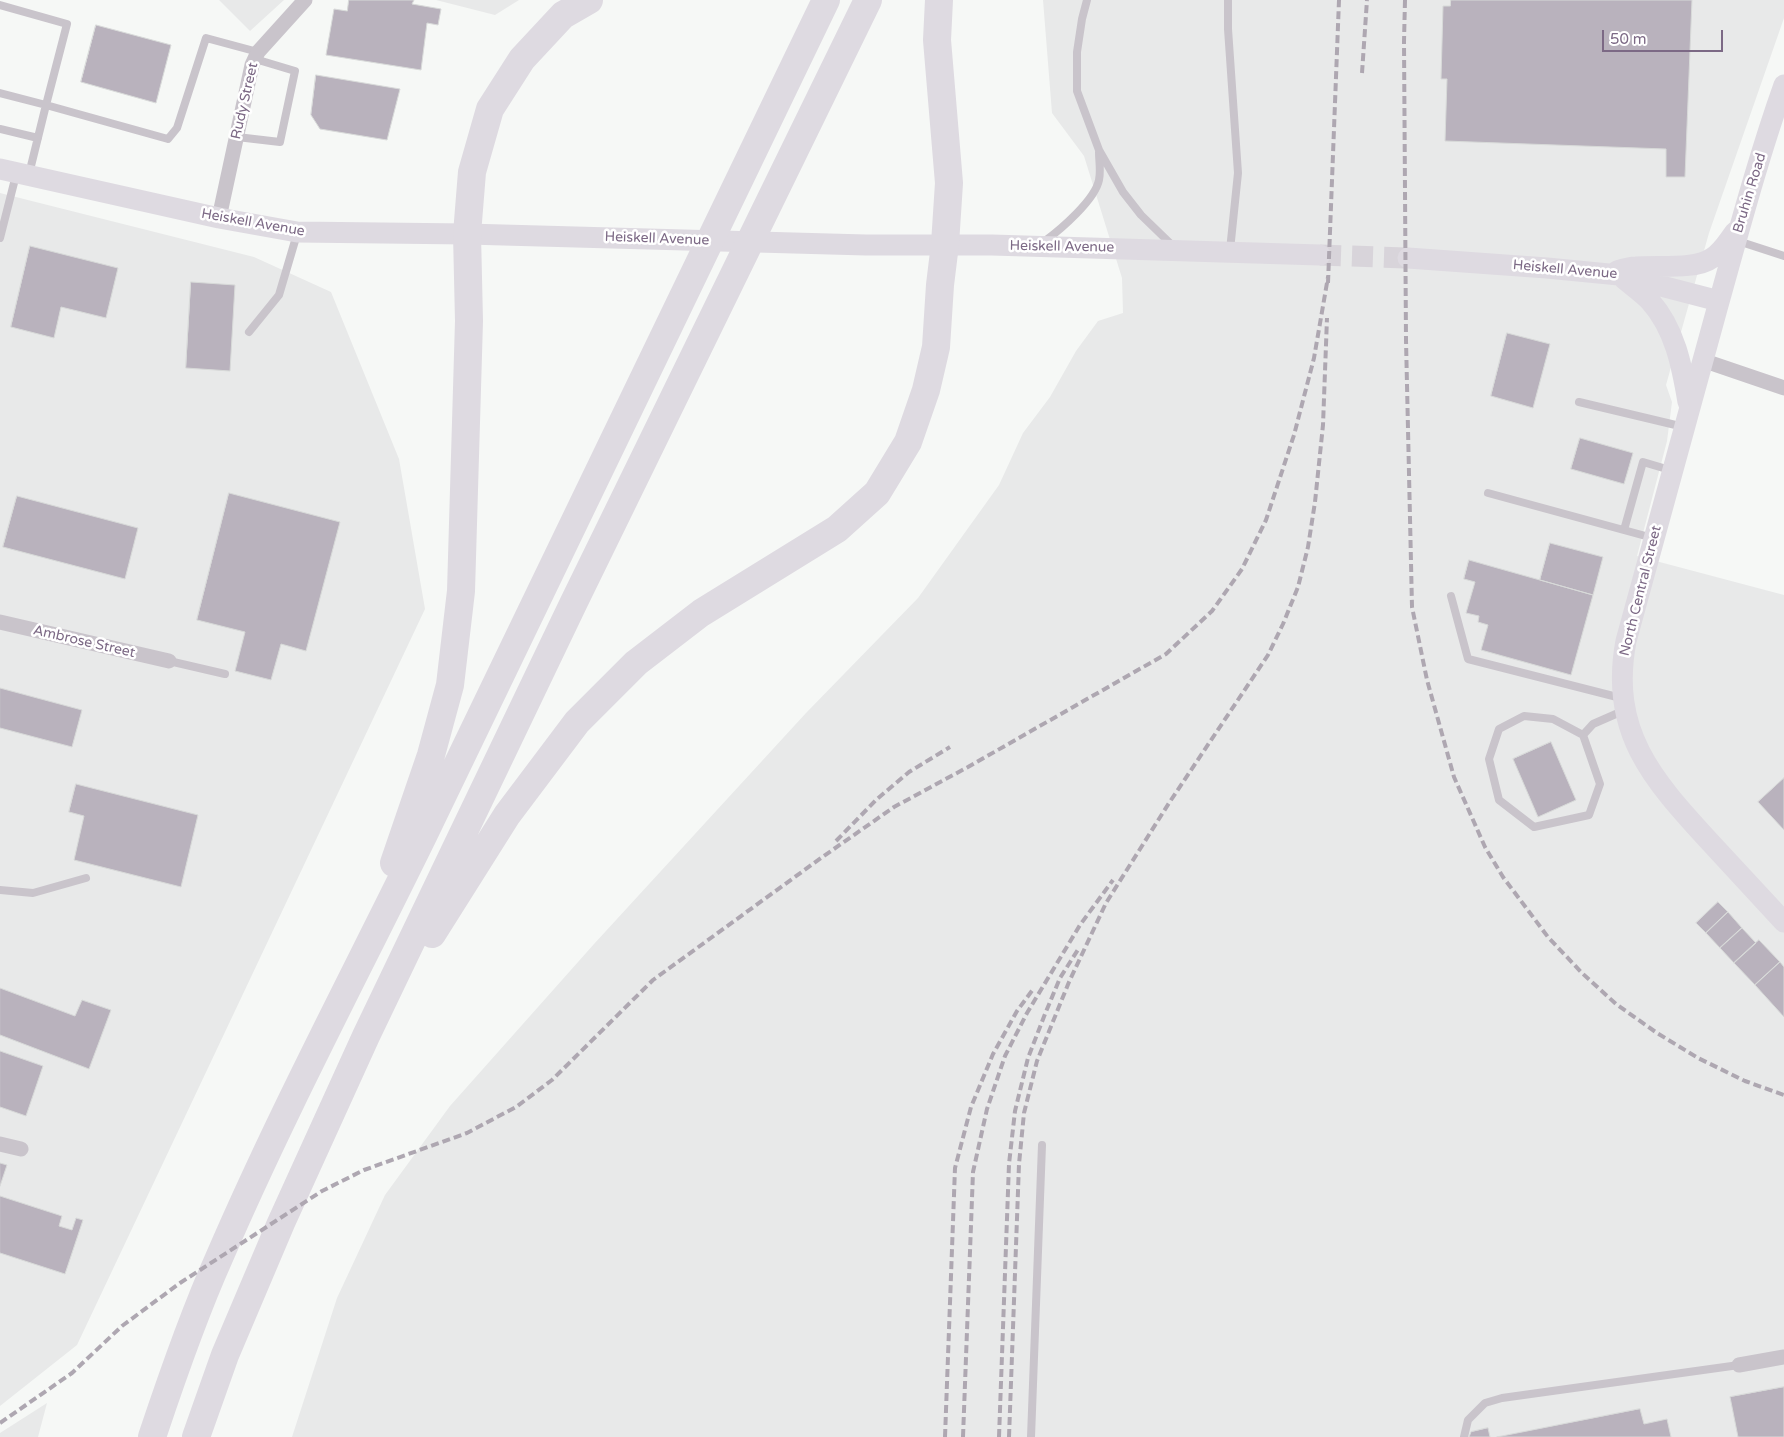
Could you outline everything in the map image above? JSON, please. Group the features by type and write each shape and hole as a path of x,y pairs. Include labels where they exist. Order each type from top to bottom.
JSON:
{"highway":[{"path":"360,964 431,755 450,685 461,591 469,322 467,234 472,172 490,109 522,59 563,15 589,0"},
{"path":"152,1437 177,1364 217,1262 263,1158 360,964 641,388 826,0"},
{"path":"196,1437 236,1328 281,1223 366,1036 578,593 868,0"},
{"path":"366,1036 507,815 577,722 636,663 701,613 838,529 877,493 908,442 926,390 936,347 945,244 949,183 937,40 939,0"}],"street":[{"name":"Rudy Street","path":"219,218 256,56 305,0"},
{"name":"Bruhin Road","path":"1719,301 1738,233 1779,115 1784,85"},
{"name":"Heiskell Avenue","path":"15,173 219,218 297,232 467,234 866,245 945,244 1320,255"},
{"path":"1613,274 1634,267 1703,263 1712,259 1738,233"},
{"name":"Heiskell Avenue","path":"1408,258 1613,274 1719,301"},
{"path":"1613,274 1650,300 1670,332 1678,350 1684,374 1687,418"},
{"name":"North Central Street","path":"1719,301 1625,648 1622,661 1624,704 1630,729 1638,750 1662,788 1784,922"},
{"path":"1702,360 1784,388"},
{"name":"Ambrose Street","path":"0,622 169,661"},
{"path":"0,1144 21,1150"},
{"path":"1740,1365 1784,1357"}],"lane":[{"path":"1087,0 1082,19 1078,52 1077,91 1099,150 1123,192 1141,214 1178,250"},
{"path":"1228,0 1228,30 1238,172 1230,252"},
{"path":"0,5 67,24 38,138 15,173 0,238"},
{"path":"0,93 20,102 46,105 168,139 177,128 206,38 296,71 280,142 237,137"},
{"path":"12,132 14,123"},
{"path":"0,129 38,138"},
{"path":"1038,247 1055,234 1089,200 1099,181 1099,150"},
{"path":"249,332 279,295 297,232"},
{"path":"1738,233 1784,256"},
{"path":"1578,402 1687,418"},
{"path":"1624,530 1643,462 1672,471"},
{"path":"1488,493 1654,538"},
{"path":"1452,596 1468,660 1624,704"},
{"path":"169,661 225,674"},
{"path":"1583,735 1593,724 1624,704"},
{"path":"1524,716 1553,719 1583,735 1600,784 1589,815 1534,827 1499,800 1489,759 1499,729 1524,716"},
{"path":"0,890 33,893 86,878"},
{"path":"1031,1437 1042,1145"},
{"path":"1464,1437 1468,1420 1485,1403 1502,1398 1740,1365"}],"shaded area":[{"path":"219,0 284,0 250,31"},
{"path":"436,0 519,0 495,15"},
{"path":"1043,0 1784,0 1784,18 1709,233 1666,385 1672,402 1667,441 1637,556 1784,595 1784,1437 292,1437 337,1298 385,1195 450,1106 594,944 806,713 918,598 999,485 1023,433 1050,397 1076,351 1098,321 1123,313 1122,278 1084,156 1052,113"},
{"path":"0,193 254,257 331,292 399,459 425,609 77,1345 0,1406"},
{"path":"47,1403 38,1437 0,1437 0,1433"}],"building":[{"path":"349,0 414,0 412,4 441,9 438,25 427,23 421,70 326,55 334,9 347,11"},
{"path":"1451,0 1692,0 1685,177 1666,177 1666,149 1445,141 1447,79 1441,79 1443,6 1450,6"},
{"path":"96,25 171,45 156,103 81,82"},
{"path":"316,75 400,89 387,140 320,129 311,115"},
{"path":"30,246 118,268 106,318 61,307 54,338 11,327"},
{"path":"191,282 235,285 230,371 186,368"},
{"path":"1507,333 1550,344 1533,408 1491,396"},
{"path":"1580,438 1633,453 1624,484 1571,469"},
{"path":"229,493 340,522 306,651 281,644 271,680 235,671 245,632 197,620"},
{"path":"17,496 138,528 125,579 3,547"},
{"path":"1550,543 1603,557 1593,595 1540,580"},
{"path":"1469,560 1593,595 1571,675 1481,650 1488,625 1478,622 1479,616 1466,613 1475,582 1464,579"},
{"path":"0,688 82,710 72,747 0,728"},
{"path":"1551,742 1576,800 1538,817 1513,759"},
{"path":"1784,778 1784,830 1758,802"},
{"path":"76,784 198,815 181,887 74,860 84,816 69,812"},
{"path":"1718,902 1728,912 1706,933 1696,923"},
{"path":"1728,912 1742,928 1720,948 1706,933"},
{"path":"1742,928 1756,943 1734,963 1720,948"},
{"path":"1759,940 1780,962 1755,985 1734,963"},
{"path":"1780,962 1784,967 1784,1017 1755,985"},
{"path":"0,988 75,1016 82,1000 111,1010 89,1069 0,1035"},
{"path":"0,1051 43,1066 26,1116 0,1107"},
{"path":"0,1163 7,1165 0,1186"},
{"path":"0,1196 62,1216 59,1226 72,1230 76,1218 83,1220 65,1274 0,1253"},
{"path":"1784,1387 1784,1437 1738,1437 1730,1397"},
{"path":"1640,1409 1644,1424 1667,1419 1671,1437 1497,1437"},
{"path":"1488,1428 1490,1437 1469,1437 1471,1432"}],"tunnel":[{"path":"1320,255 1408,258"}],"railway":[{"path":"1328,283 1339,0"},
{"path":"1362,73 1367,0"},
{"path":"1405,0 1406,340 1412,607 1427,680 1454,777 1485,847 1503,877 1548,937 1582,973 1616,1004 1657,1033 1698,1058 1745,1081 1784,1095"},
{"path":"0,1423 72,1373 122,1326 180,1283 322,1191 364,1170 467,1133 516,1107 552,1080 653,980 894,807 1166,654 1212,611 1242,569 1266,520 1294,435 1314,358 1328,277"},
{"path":"1009,1437 1019,1164 1024,1113 1037,1061 1069,982 1106,903 1169,803 1268,655 1298,587 1308,547 1315,502 1323,425 1327,318"},
{"path":"836,841 877,799 909,772 950,747"},
{"path":"963,1437 973,1172 987,1109 1005,1056 1027,1013 1080,925 1113,880"},
{"path":"999,1437 1009,1164 1015,1111 1028,1058 1045,1014 1060,978 1079,948"},
{"path":"945,1437 955,1168 971,1107 993,1054 1017,1011 1034,988"}]}
